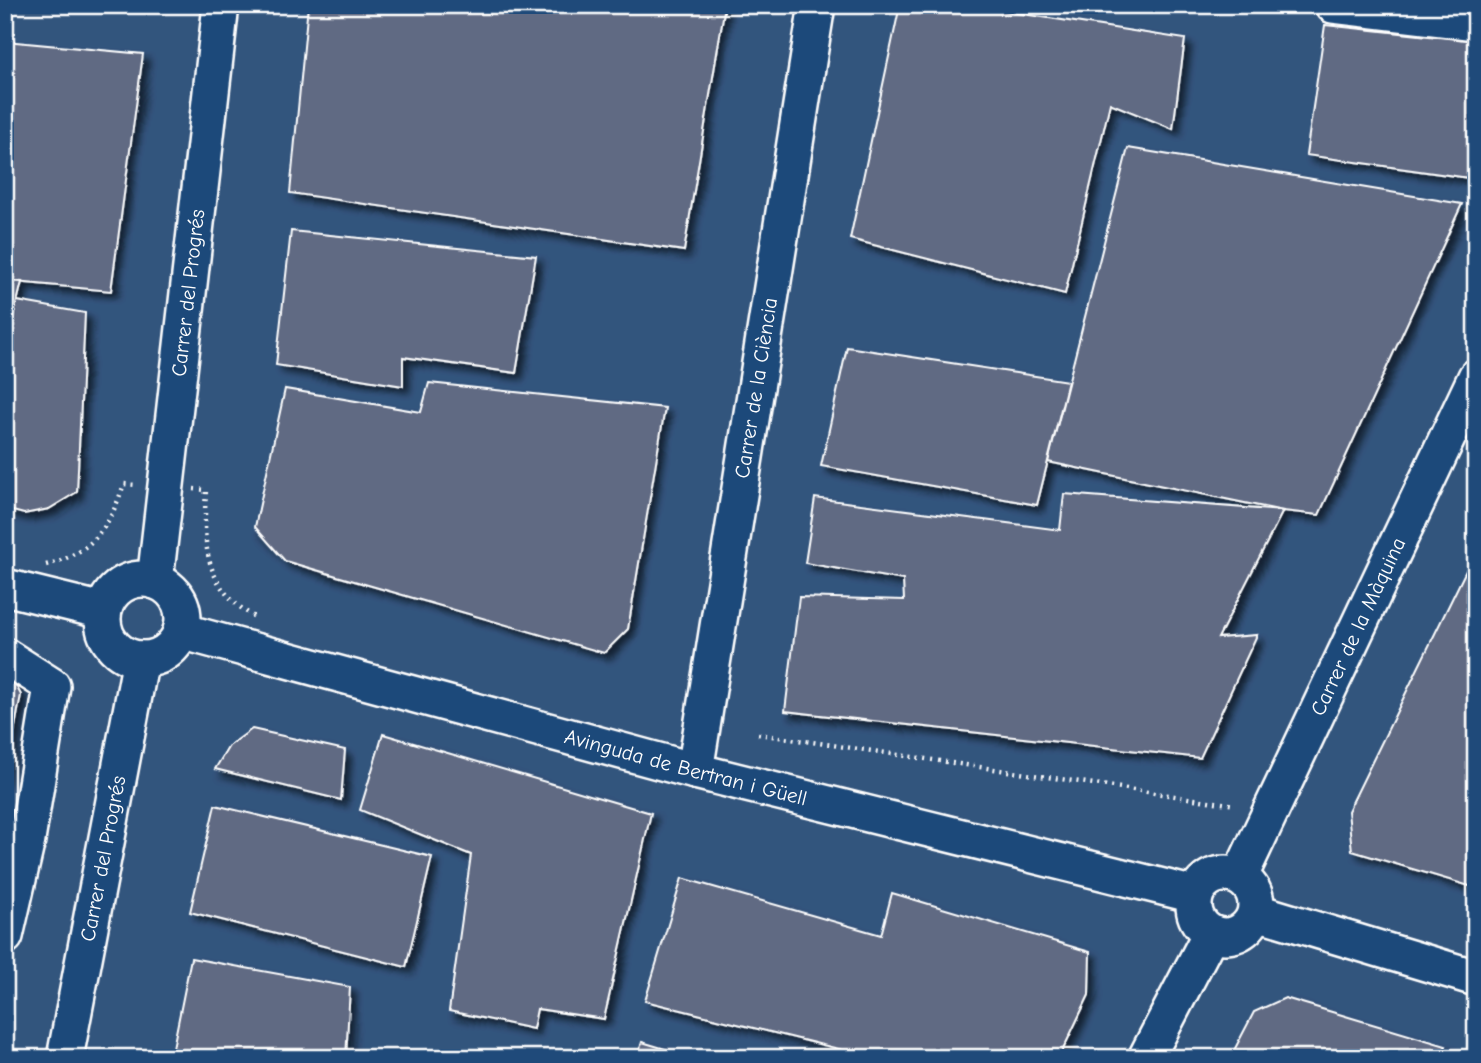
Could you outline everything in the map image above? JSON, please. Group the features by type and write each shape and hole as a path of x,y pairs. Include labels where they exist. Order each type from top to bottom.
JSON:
{"street":[{"name":"Carrer del Progrés","path":"155,581 222,5"},
{"name":"Carrer de la Ciència","path":"695,771 817,5"},
{"path":"1333,5 1476,22"},
{"name":"Carrer de la Màquina","path":"1240,876 1476,377"},
{"path":"135,580 155,581 176,597 183,612 181,631 175,643 156,657 141,659 122,654 111,644 104,629 103,611 110,596 124,584 135,580"},
{"path":"5,587 103,611"},
{"name":"Avinguda de Bertran i Güell","path":"181,631 695,771 1195,895"},
{"path":"5,656 52,686 27,840 5,936"},
{"name":"Carrer del Progrés","path":"65,1058 141,659"},
{"path":"1227,873 1240,876 1254,892 1257,912 1250,925 1239,933 1225,936 1211,933 1196,917 1195,895 1202,884 1213,876 1227,873"},
{"path":"1257,912 1476,978"},
{"path":"1146,1058 1211,933"}],"path":[{"path":"42,566 79,552 95,540 116,508 124,484"},
{"path":"206,490 205,545 210,566 227,594 244,610 265,622"},
{"path":"758,734 1234,805"}],"shaded area":[{"path":"5,5 1476,5 1476,1058 5,1058"}],"building":[{"path":"308,5 725,5 684,251 290,193"},
{"path":"900,5 965,5 1185,39 1173,129 1110,103 1065,294 850,239"},
{"path":"1325,25 1476,41 1476,179 1306,155"},
{"path":"5,41 143,54 111,291 5,281"},
{"path":"1128,148 1462,204 1319,515 1283,511 1048,462"},
{"path":"291,231 536,256 516,373 403,357 403,386 276,365"},
{"path":"5,281 22,282 5,351"},
{"path":"17,301 85,313 77,492 49,509 24,514 5,509 5,351"},
{"path":"847,347 1068,381 1037,505 821,466"},
{"path":"429,383 665,408 628,629 604,653 285,561 255,527 285,389 421,412"},
{"path":"1064,494 1283,511 1218,638 1257,635 1200,758 785,711 799,597 904,600 903,580 805,563 815,498 1060,530"},
{"path":"1476,550 1476,888 1352,851 1348,811"},
{"path":"5,675 13,680 21,695 5,780"},
{"path":"252,729 345,750 341,800 215,769 229,746"},
{"path":"383,734 651,813 604,1019 537,1009 533,1029 449,1011 471,855 360,810"},
{"path":"215,805 432,857 406,967 190,912"},
{"path":"682,878 881,935 892,893 1090,952 1089,995 1059,1058 875,1058 645,1001"},
{"path":"191,958 350,987 346,1058 171,1058"},
{"path":"1285,998 1446,1046 1440,1058 1230,1058 1254,1012"},
{"path":"642,1042 695,1058 637,1058"}]}
